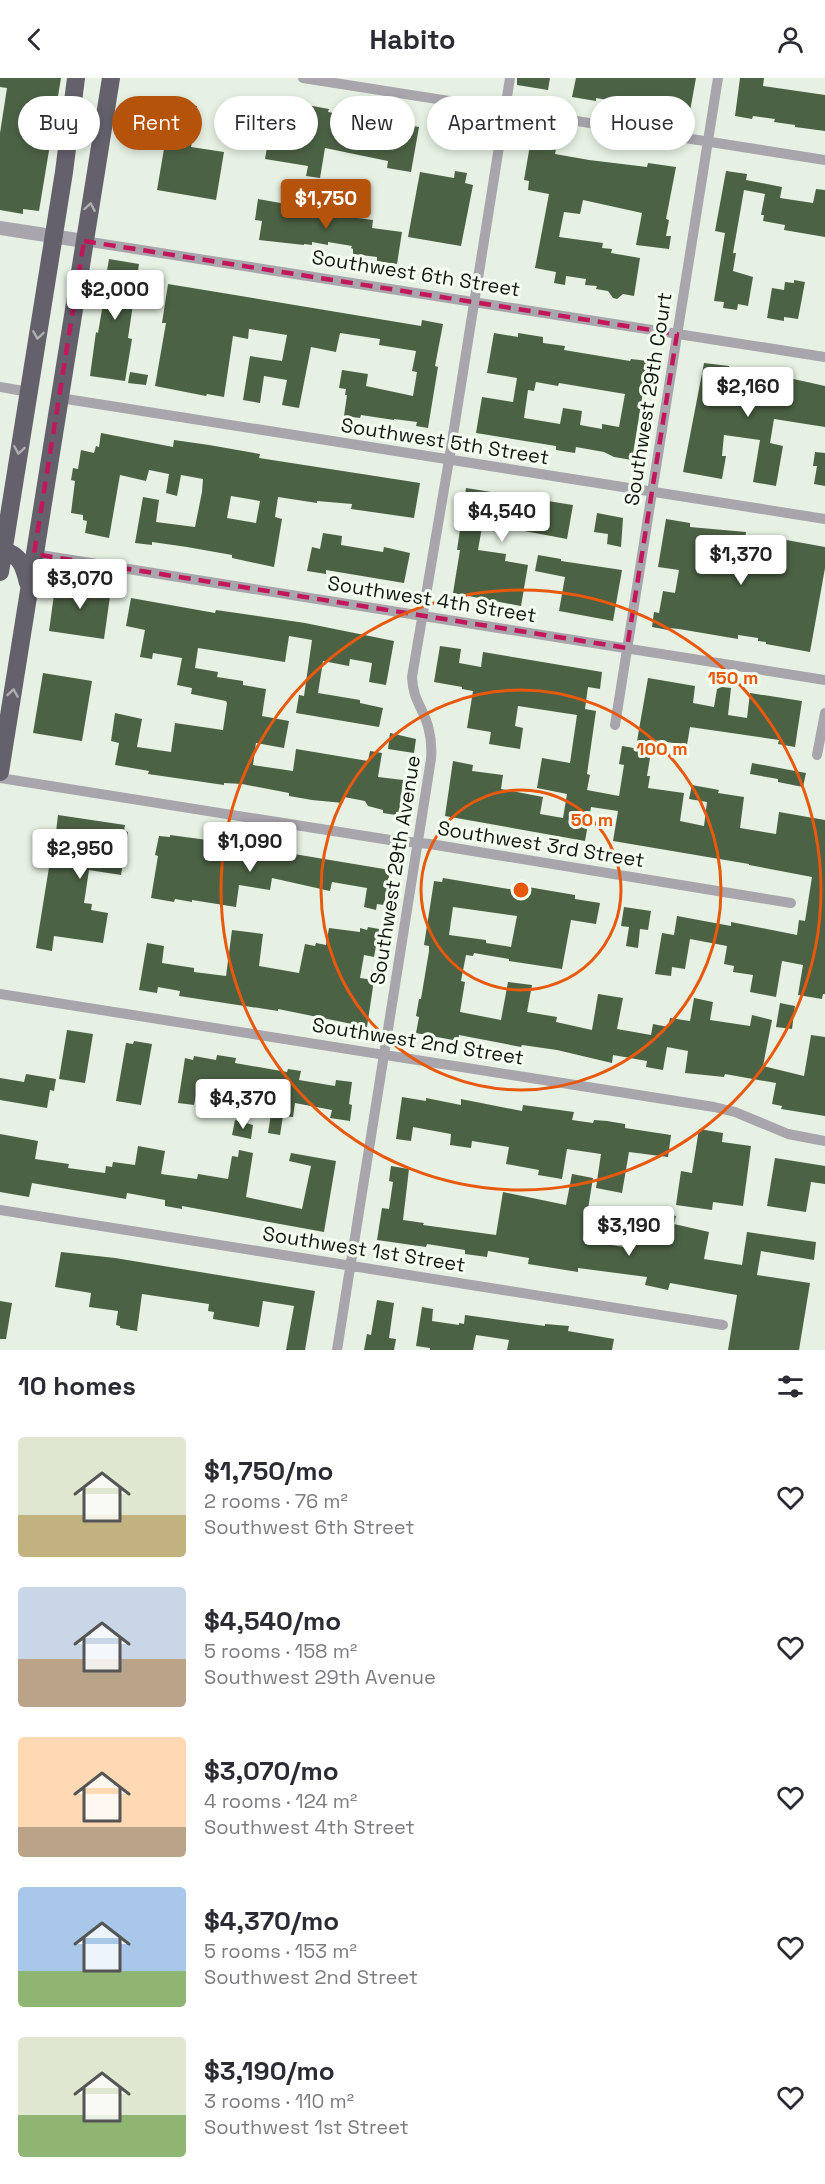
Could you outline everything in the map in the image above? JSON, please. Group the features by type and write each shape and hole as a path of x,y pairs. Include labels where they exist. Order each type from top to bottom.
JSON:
{"highway":[{"path":"0,572 54,236 76,78"},
{"path":"0,772 111,78"},
{"path":"29,392 50,407 55,426"},
{"path":"2,549 14,554 24,564 29,588"}],"street":[{"path":"303,78 427,98"},
{"name":"Southwest 29th Avenue","path":"507,96 510,78"},
{"name":"Southwest 29th Court","path":"615,725 718,78"},
{"path":"578,122 825,160"},
{"name":"Southwest 29th Avenue","path":"337,1350 432,748 427,724 416,702 412,684 499,150"},
{"name":"Southwest 6th Street","path":"0,228 825,357"},
{"path":"0,387 29,392"},
{"name":"Southwest 5th Street","path":"60,398 825,519"},
{"name":"Southwest 4th Street","path":"34,554 825,680"},
{"path":"817,755 825,713"},
{"name":"Southwest 3rd Street","path":"0,778 791,903"},
{"name":"Southwest 2nd Street","path":"0,994 714,1107 735,1112 788,1134 825,1141"},
{"name":"Southwest 1st Street","path":"0,1210 723,1325"}],"highlighted area":[{"path":"84,241 677,334 627,648 34,554"}],"building":[{"path":"0,78 61,78 58,96 18,96 18,150 49,150 39,211 23,209 23,214 0,210 0,133 7,88 0,87"},
{"path":"517,78 550,78 548,90 517,85"},
{"path":"576,78 696,78 693,96 590,96 590,100 572,96"},
{"path":"740,78 764,78 763,86 825,95 825,131 774,122 775,119 735,116"},
{"path":"318,107 329,109 330,149 325,148 320,178 306,176 308,166 265,159 266,150 318,150"},
{"path":"415,126 419,127 415,150"},
{"path":"202,149 224,152 216,200 157,190 164,150"},
{"path":"335,150 415,150 411,172 387,168 388,161"},
{"path":"529,150 556,150 555,154 647,167 648,163 676,167 666,219 669,220 666,236 671,236 669,249 636,245 642,213 583,200 580,214 564,212 559,237 603,243 602,248 612,249 611,253 640,258 634,296 623,294 617,299 613,298 608,291 596,289 597,286 585,285 586,279 566,276 565,285 554,283 556,272 535,268 549,194 528,190 529,181 524,180"},
{"path":"455,171 467,173 465,183 473,185 461,246 408,237 420,172 454,178"},
{"path":"726,171 747,174 746,180 782,187 780,198 813,203 816,189 825,190 825,237 784,230 785,225 763,221 764,215 761,215 765,194 744,190 733,253 736,253 733,271 753,277 748,306 738,304 737,310 723,308 724,302 714,301 725,233 715,231"},
{"path":"258,199 325,211 325,206 343,209 342,216 373,220 372,228 402,232 397,264 377,261 377,257 353,254 352,246 328,242 328,245 312,242 312,245 304,245 259,240 262,221 255,220"},
{"path":"109,259 139,264 128,338 132,339 125,381 90,376 96,332 98,333 105,292 97,291 100,270 107,271"},
{"path":"794,280 805,282 798,319 784,317 784,321 767,318 772,288 784,290 785,282 794,283"},
{"path":"168,284 421,326 422,320 443,324 435,366 438,367 428,428 416,426 417,422 361,415 360,418 344,416 347,395 345,395 346,389 339,388 342,370 368,374 366,386 413,396 417,372 412,371 416,351 379,345 380,339 340,333 336,352 311,347 299,408 282,405 287,380 264,376 260,403 243,400 250,356 282,361 287,335 249,329 248,339 233,336 224,397 207,394 206,396 155,386 166,323 162,323"},
{"path":"494,333 518,337 518,333 543,337 543,343 565,346 564,350 630,361 631,359 648,361 632,460 576,447 575,453 556,450 556,446 476,433 482,397 513,402 517,378 487,373","holes":["536,382 558,386 559,383 625,394 619,427 602,424 602,429 580,425 582,411 563,408 560,424 524,418 528,390 534,391"]},
{"path":"704,363 729,366 728,373 747,375 747,378 768,381 771,374 825,386 825,427 774,419 770,443 783,446 776,486 753,482 760,440 724,435 722,456 726,456 722,479 683,472"},
{"path":"130,372 148,375 146,385 128,383"},
{"path":"101,433 173,447 174,440 260,454 259,458 420,483 414,518 351,509 352,504 317,501 317,503 278,497 275,517 282,519 274,567 232,558 232,555 187,547 152,542 152,545 135,543 143,497 159,500 156,522 195,527 203,479 181,475 177,496 166,493 169,474 149,470 146,481 120,475 109,538 85,533 87,521 83,520 83,515 71,513 75,481 71,480 73,468 78,469 81,450 94,453 96,446 99,447","holes":["231,496 260,501 256,523 227,518"]},
{"path":"815,452 825,453 825,486 814,484 817,466 813,466"},
{"path":"466,488 573,505 567,539 519,530 520,523 514,522 515,517 490,513 488,528 482,527 478,550 506,554 505,561 528,565 521,606 453,593"},
{"path":"597,513 623,518 621,547 607,544 608,534 594,532"},
{"path":"666,519 690,523 690,527 746,532 745,539 760,542 760,546 779,549 781,539 825,547 825,568 810,652 766,644 766,642 758,641 758,638 738,635 738,639 652,627 654,612 659,613 663,591 675,593 679,570 658,567"},
{"path":"323,533 342,536 341,545 383,552 384,547 410,553 404,583 326,570 326,574 307,571 312,547 320,549"},
{"path":"538,555 561,559 561,561 622,570 613,621 559,611 565,577 535,571"},
{"path":"56,580 111,589 104,639 49,631"},
{"path":"131,598 215,613 216,610 305,623 394,641 386,685 369,682 372,663 350,659 349,666 323,661 318,693 360,700 360,703 383,708 379,727 296,713 299,695 304,696 312,640 289,636 285,662 198,648 195,668 218,672 217,677 243,681 243,685 266,689 262,716 289,721 284,748 256,743 253,765 293,771 296,749 368,761 370,751 382,753 378,777 403,780 399,812 396,812 396,815 383,813 383,810 368,806 365,801 344,797 343,803 312,800 242,784 224,783 224,785 148,774 149,771 115,765 119,743 111,741 115,713 142,719 137,747 171,752 175,723 223,730 227,703 191,694 192,688 177,685 182,658 153,653 152,659 140,657 145,630 126,626"},
{"path":"440,646 461,649 459,663 481,667 483,652 602,672 600,689 588,687 585,709 596,711 587,774 590,775 587,790 619,796 624,765 619,764 622,746 634,748 637,741 648,678 695,686 693,703 714,707 717,689 731,688 728,715 747,718 750,693 802,701 795,747 778,744 779,740 690,727 687,745 653,740 647,776 650,776 648,788 684,793 680,821 704,826 707,802 689,799 692,785 719,790 718,793 744,797 740,828 776,834 779,812 825,820 825,994 822,999 798,995 803,965 782,961 776,997 750,992 753,975 733,972 734,966 724,964 727,946 690,939 685,969 672,967 671,976 655,974 662,933 674,935 677,916 731,926 731,922 797,935 799,920 805,921 812,877 613,841 618,811 591,807 585,841 445,816 453,761 473,765 472,771 503,775 501,789 543,797 540,814 563,818 567,794 537,788 542,758 570,763 577,715 518,706 515,726 523,728 520,749 489,744 491,732 467,728 473,691 434,682"},
{"path":"43,673 92,681 82,741 33,733"},
{"path":"390,733 416,739 414,753 388,749"},
{"path":"752,763 806,773 803,787 778,782 778,779 750,774"},
{"path":"58,815 125,825 124,831 128,832 121,875 89,870 84,903 92,904 91,910 108,913 103,943 54,936 52,951 36,948 50,861 57,862 57,858 66,859 69,836 56,832"},
{"path":"170,835 245,845 244,856 279,861 280,854 288,855 288,853 390,870 388,883 392,883 390,894 386,893 384,905 377,904 376,910 364,907 367,888 332,882 330,891 272,878 270,890 239,885 236,907 192,900 192,902 175,899 174,902 151,898 159,836 170,837"},
{"path":"443,878 521,891 522,886 575,895 575,899 600,903 596,924 571,920 562,969 474,953 473,956 466,955 461,981 465,982 460,1012 501,1020 508,982 532,985 527,1012 557,1017 556,1022 592,1030 598,994 623,998 617,1029 651,1035 653,1024 668,1027 670,1018 690,1021 694,998 713,1002 710,1020 750,1026 752,1015 772,1020 763,1066 804,1076 811,1035 825,1037 825,1116 781,1109 782,1106 772,1104 776,1083 725,1074 724,1077 685,1073 688,1051 667,1047 663,1070 646,1067 647,1061 613,1055 612,1063 557,1050 522,1045 521,1047 459,1035 458,1041 416,1033 419,1017 416,1016 429,951 429,946 424,945 434,881 442,882","holes":["453,907 517,916 511,947 486,943 486,940 449,935"]},
{"path":"624,907 651,911 648,930 640,929 638,948 626,946 629,927 621,926"},
{"path":"368,927 379,929 374,957 364,955 360,978 374,980 367,1027 278,1009 278,1011 179,996 180,991 158,987 157,993 139,990 147,943 164,946 162,963 194,968 194,972 226,976 232,930 263,934 259,966 299,973 305,944 326,945 329,928 360,932 360,928 367,930"},
{"path":"780,1003 795,1006 792,1029 776,1027"},
{"path":"67,1030 93,1034 85,1083 59,1079"},
{"path":"134,1041 152,1044 141,1105 116,1101 126,1043 133,1044"},
{"path":"217,1055 236,1058 235,1063 287,1072 288,1069 301,1071 299,1080 335,1086 336,1080 352,1082 349,1104 352,1105 350,1121 330,1118 332,1110 295,1103 293,1117 283,1116 280,1135 268,1133 273,1101 230,1095 229,1101 196,1095 194,1105 178,1103 185,1058 193,1060 194,1056 216,1060"},
{"path":"26,1074 56,1079 54,1091 50,1090 47,1108 0,1100 0,1078 24,1082"},
{"path":"402,1097 426,1101 426,1098 461,1105 461,1099 522,1111 523,1105 574,1112 572,1120 593,1123 594,1120 607,1121 625,1124 625,1128 671,1135 668,1157 629,1152 622,1193 596,1188 601,1154 567,1149 562,1179 538,1175 539,1170 506,1164 509,1147 472,1141 471,1148 450,1145 451,1134 413,1127 411,1141 396,1139"},
{"path":"235,1120 253,1125 251,1139 232,1135"},
{"path":"699,1129 723,1133 722,1142 751,1146 743,1206 713,1202 712,1210 676,1205 681,1171 692,1173"},
{"path":"0,1134 38,1141 35,1159 69,1164 68,1168 105,1173 106,1166 112,1167 113,1162 135,1165 138,1146 165,1151 161,1174 197,1179 198,1174 228,1179 232,1156 238,1157 239,1150 253,1153 246,1197 302,1209 311,1166 289,1161 291,1153 336,1161 324,1232 182,1206 182,1209 165,1206 165,1200 127,1193 126,1199 32,1183 29,1197 0,1192"},
{"path":"775,1158 825,1166 825,1184 811,1182 806,1212 767,1206"},
{"path":"391,1166 409,1169 403,1220 424,1223 423,1225 496,1235 503,1192 566,1205 572,1174 593,1178 583,1240 629,1248 630,1241 647,1243 651,1211 676,1216 674,1224 709,1232 704,1259 742,1265 747,1232 816,1242 814,1260 761,1251 757,1275 810,1283 799,1350 728,1350 737,1295 670,1283 668,1290 645,1285 647,1277 578,1268 578,1272 528,1264 529,1258 488,1251 487,1257 465,1254 465,1250 427,1244 426,1247 377,1240 382,1208 389,1209 393,1182 389,1181"},
{"path":"61,1252 115,1258 315,1291 305,1350 286,1350 294,1306 263,1301 259,1327 213,1319 214,1312 208,1311 209,1304 142,1294 137,1331 120,1328 116,1325 118,1311 89,1307 91,1293 55,1287"},
{"path":"377,1300 394,1303 389,1338 396,1339 394,1350 364,1350 367,1334 371,1335"},
{"path":"0,1301 12,1303 6,1339 0,1339"},
{"path":"422,1307 433,1309 432,1321 459,1325 459,1323 464,1324 465,1315 545,1326 545,1324 569,1326 568,1331 614,1339 612,1350 507,1350 509,1340 476,1335 473,1350 430,1350 430,1348 416,1346"}]}
